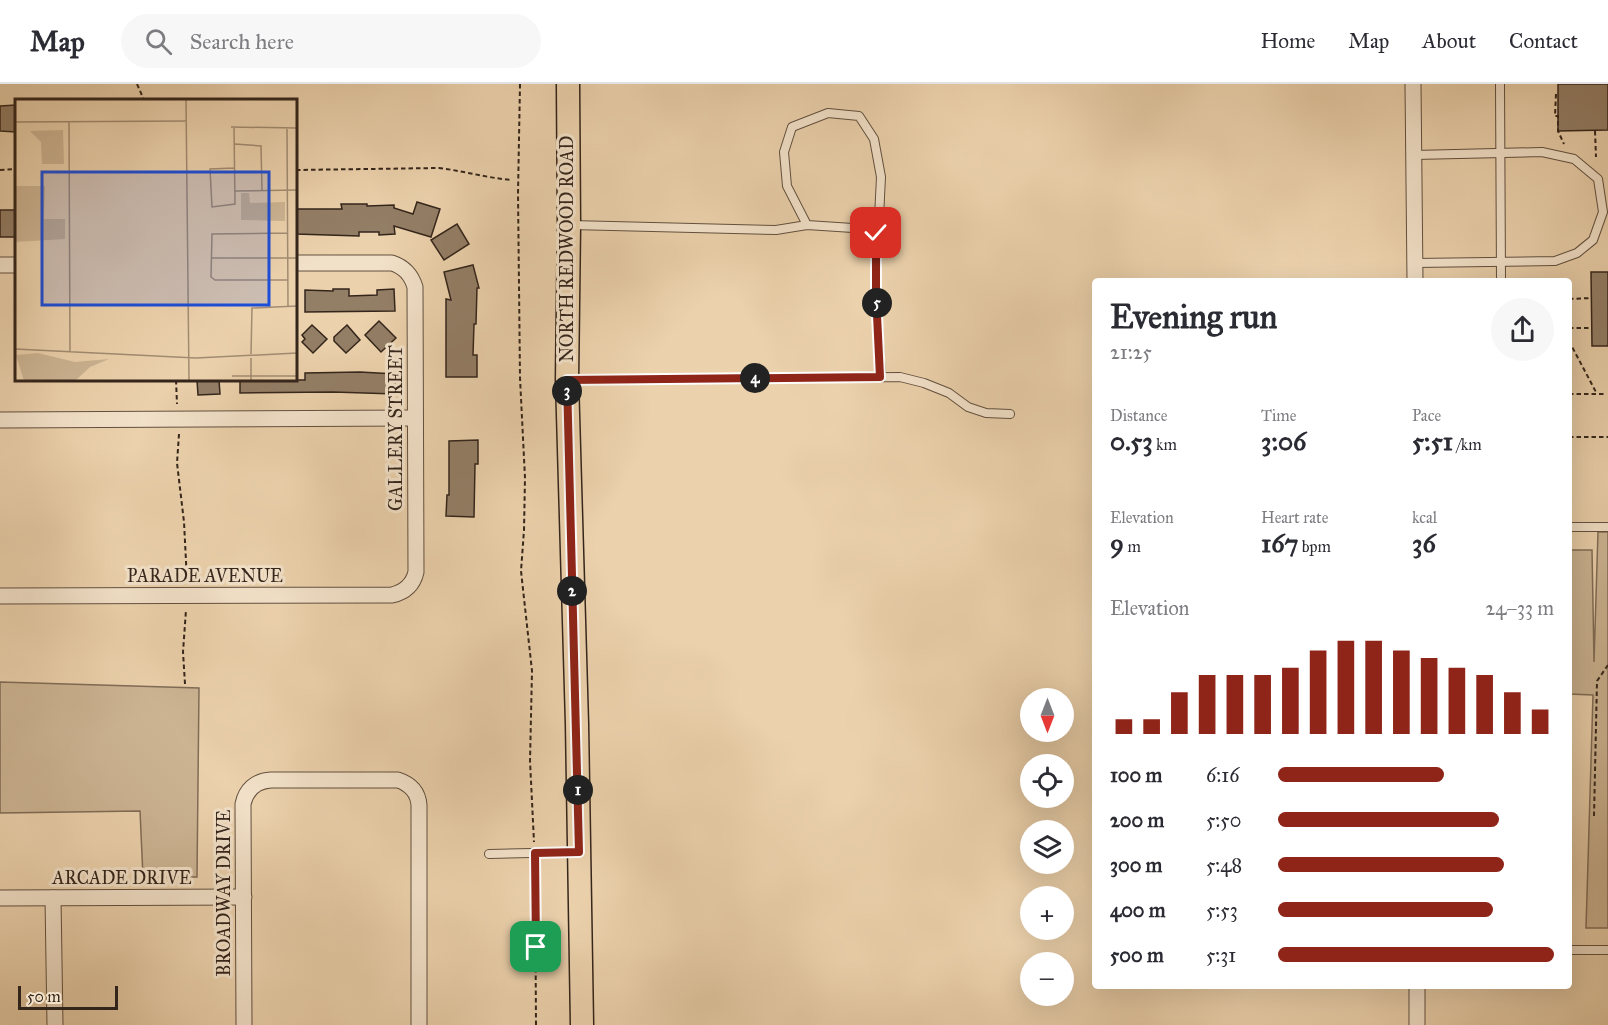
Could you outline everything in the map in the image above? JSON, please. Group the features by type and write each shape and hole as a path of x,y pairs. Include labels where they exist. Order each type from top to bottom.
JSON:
{"main road":[{"name":"NORTH REDWOOD ROAD","path":"568,84 567,380 582,1025"}],"street":[{"path":"1413,84 1415,278"},
{"name":"GALLERY STREET","path":"297,263 392,263 405,269 413,280 415,287 416,572 408,587"},
{"path":"0,420 416,418"},
{"name":"PARADE AVENUE","path":"0,596 187,602 392,595 408,587"},
{"name":"BROADWAY DRIVE","path":"244,1025 243,804 247,792 255,784 270,780 391,780 405,782 414,790 419,805 420,1025"},
{"name":"ARCADE DRIVE","path":"0,898 244,897"},
{"path":"53,898 55,1025"},
{"path":"1417,989 1417,1025"}],"lane":[{"path":"1500,84 1501,278"},
{"path":"807,225 787,186 784,152 792,128 828,113 859,116 874,139 881,177 879,217 868,229"},
{"path":"1414,154 1542,152 1574,159 1598,179 1603,212 1593,240 1577,253 1555,261 1415,263"},
{"path":"569,225 776,230 807,225 868,229 876,233 877,242 876,294 880,377"},
{"path":"567,380 900,377 949,393 968,407 986,413 1010,414"},
{"path":"1572,527 1608,527"},
{"path":"489,854 579,852"},
{"path":"1572,950 1608,950"}],"path":[{"path":"137,84 144,99"},
{"path":"520,84 518,194 520,367 525,478 520,571 532,671 530,761 535,853 536,1025"},
{"path":"1556,94 1555,116 1558,116 1558,131 1564,144"},
{"path":"1595,131 1596,157"},
{"path":"297,170 439,168 512,180"},
{"path":"0,170 15,169"},
{"path":"1572,298 1592,298"},
{"path":"1572,327 1592,328"},
{"path":"1572,347 1597,394"},
{"path":"177,381 176,398 179,419 177,463 184,522 187,602 183,652 185,684"},
{"path":"1572,394 1605,394"},
{"path":"1572,437 1608,437"},
{"path":"1593,816 1597,681 1608,664"}],"shaded area":[{"path":"1598,532 1608,532 1608,928 1586,928 1593,695 1572,694 1572,550 1592,550 1594,662"},
{"path":"0,682 199,688 197,877 143,877 140,811 0,813"}],"building":[{"path":"1558,84 1608,84 1608,130 1558,131"},
{"path":"15,105 15,132 0,131 0,106"},
{"path":"417,202 440,209 431,237 394,226 395,234 379,235 379,232 359,232 359,236 297,234 297,209 342,209 341,204 394,205 394,208 413,214"},
{"path":"0,210 15,210 15,237 0,237"},
{"path":"457,224 469,244 444,260 431,240"},
{"path":"473,265 479,288 477,288 473,355 477,355 477,377 446,377 446,299 451,300 444,272"},
{"path":"1591,272 1608,272 1608,346 1592,346"},
{"path":"333,289 349,289 349,296 377,295 377,290 394,289 395,311 305,312 305,290 333,291"},
{"path":"379,321 396,338 381,352 365,335"},
{"path":"312,325 327,339 313,353 302,342 305,339 302,335"},
{"path":"347,325 360,340 346,353 334,341 334,337"},
{"path":"305,373 395,374 395,394 240,393 240,381 297,381 305,380"},
{"path":"197,381 219,381 220,394 198,395"},
{"path":"478,440 474,517 446,516 447,495 449,495 449,441"}],"route":[{"path":"536,947 535,853 579,852 567,380 880,377 876,233"}]}
